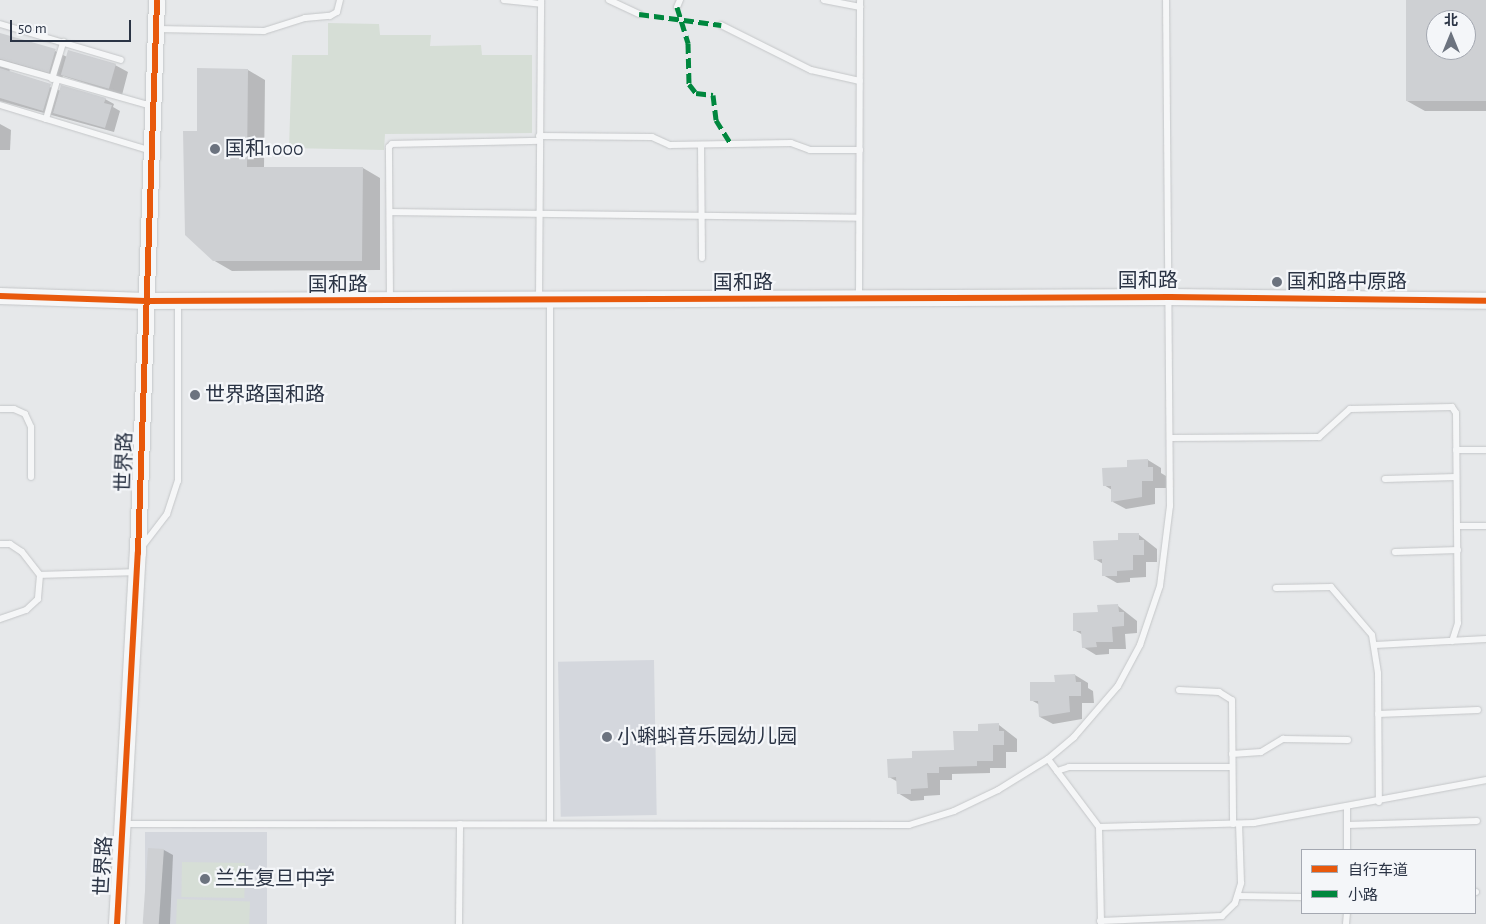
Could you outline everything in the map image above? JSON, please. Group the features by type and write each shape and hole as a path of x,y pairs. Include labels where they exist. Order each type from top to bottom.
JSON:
{"street":[{"name":"世界路","path":"117,924 138,553 157,0"},
{"name":"国和路","path":"0,296 146,301 545,301 1170,297 1486,301"}],"lane":[{"path":"155,29 264,31 305,18 330,16 337,12 340,0"},
{"path":"504,0 541,2 539,212 545,301 550,823"},
{"path":"609,0 639,14"},
{"path":"824,0 860,4 859,298"},
{"path":"122,824 550,823 909,825 954,811 998,790 1048,759 1074,737 1118,686 1140,645 1160,586 1170,506 1170,297 1166,0"},
{"path":"0,24 121,60"},
{"path":"721,25 811,70 860,81"},
{"path":"46,118 63,42"},
{"path":"0,64 152,106"},
{"path":"0,104 151,151"},
{"path":"390,301 389,147 392,144 652,137 670,145 791,143 810,150 860,150"},
{"path":"701,145 702,258"},
{"path":"390,212 539,212 859,218"},
{"path":"138,553 167,514 175,499 178,481 178,301"},
{"path":"1170,438 1319,437 1350,409 1450,405 1456,413 1458,526 1458,623 1452,641"},
{"path":"0,409 14,409 26,414 31,427 31,477"},
{"path":"1456,450 1486,450"},
{"path":"1384,479 1456,477"},
{"path":"1458,526 1486,526"},
{"path":"0,544 10,544 22,552 40,575 38,599 26,610 0,618"},
{"path":"1394,552 1458,550"},
{"path":"40,575 136,572"},
{"path":"1276,588 1331,587 1367,628 1375,645 1379,802"},
{"path":"1375,645 1486,639"},
{"path":"1048,759 1099,827 1100,923 1218,918 1227,912 1238,896 1232,767 1232,703 1229,696 1219,692 1179,690"},
{"path":"1378,714 1478,710"},
{"path":"1232,754 1261,752 1283,739 1348,740"},
{"path":"1057,770 1069,766 1232,767"},
{"path":"1099,827 1236,824 1346,808 1486,780"},
{"path":"1346,808 1346,849"},
{"path":"1346,825 1477,821"},
{"path":"459,924 460,824"},
{"path":"1238,896 1301,897"}],"shaded area":[{"path":"328,23 379,24 380,35 431,35 430,46 481,45 482,55 532,55 532,133 385,134 384,150 289,148 292,55 328,55"},
{"name":"小蝌蚪音乐园幼儿园","path":"654,660 657,815 561,817 558,662"},
{"name":"兰生复旦中学","path":"145,832 267,832 267,924 145,924"},
{"path":"182,862 245,863 244,898 181,897"},
{"path":"177,899 250,902 249,924 176,924"}],"building":[{"path":"1406,0 1486,0 1486,101 1406,101"},
{"path":"0,33 56,49 49,73 0,59"},
{"path":"68,50 116,64 109,89 61,75"},
{"path":"0,68 51,84 43,111 0,98"},
{"name":"国和1000","path":"197,68 248,69 247,167 363,167 362,261 213,261 185,235 183,131 197,131"},
{"path":"61,85 106,98 104,103 112,105 105,128 53,113"},
{"path":"1148,459 1148,467 1153,467 1153,481 1142,481 1142,497 1111,502 1111,486 1103,486 1102,468 1127,467 1127,460"},
{"path":"1118,533 1139,533 1139,540 1144,540 1144,555 1133,555 1133,570 1117,571 1117,576 1102,576 1102,559 1094,560 1093,541 1118,540"},
{"path":"1118,604 1119,612 1124,612 1124,626 1112,627 1113,642 1096,642 1097,647 1082,648 1081,631 1073,631 1073,613 1098,612 1097,605"},
{"path":"1075,674 1076,682 1081,682 1081,696 1069,696 1070,712 1039,717 1038,701 1030,701 1030,682 1055,682 1054,675"},
{"path":"999,723 999,731 1004,731 1004,745 993,745 993,761 977,761 977,766 939,767 939,773 927,773 928,788 911,789 911,794 897,794 896,777 888,778 887,759 912,758 912,751 954,750 953,731 978,731 978,724"},
{"path":"148,848 164,849 159,924 143,924"}],"marked path":[{"path":"677,7 688,43 689,84 696,93 713,95 716,120 731,144"},
{"path":"639,14 721,25"}],"cycle path":[{"path":"117,924 138,553 157,0"},
{"path":"0,296 146,301 1170,297 1486,301"}],"place":[{"name":"国和1000","path":"215,149"},
{"name":"国和路中原路","path":"1277,282"},
{"name":"世界路国和路","path":"195,395"},
{"name":"小蝌蚪音乐园幼儿园","path":"607,737"},
{"name":"兰生复旦中学","path":"205,879"}]}
